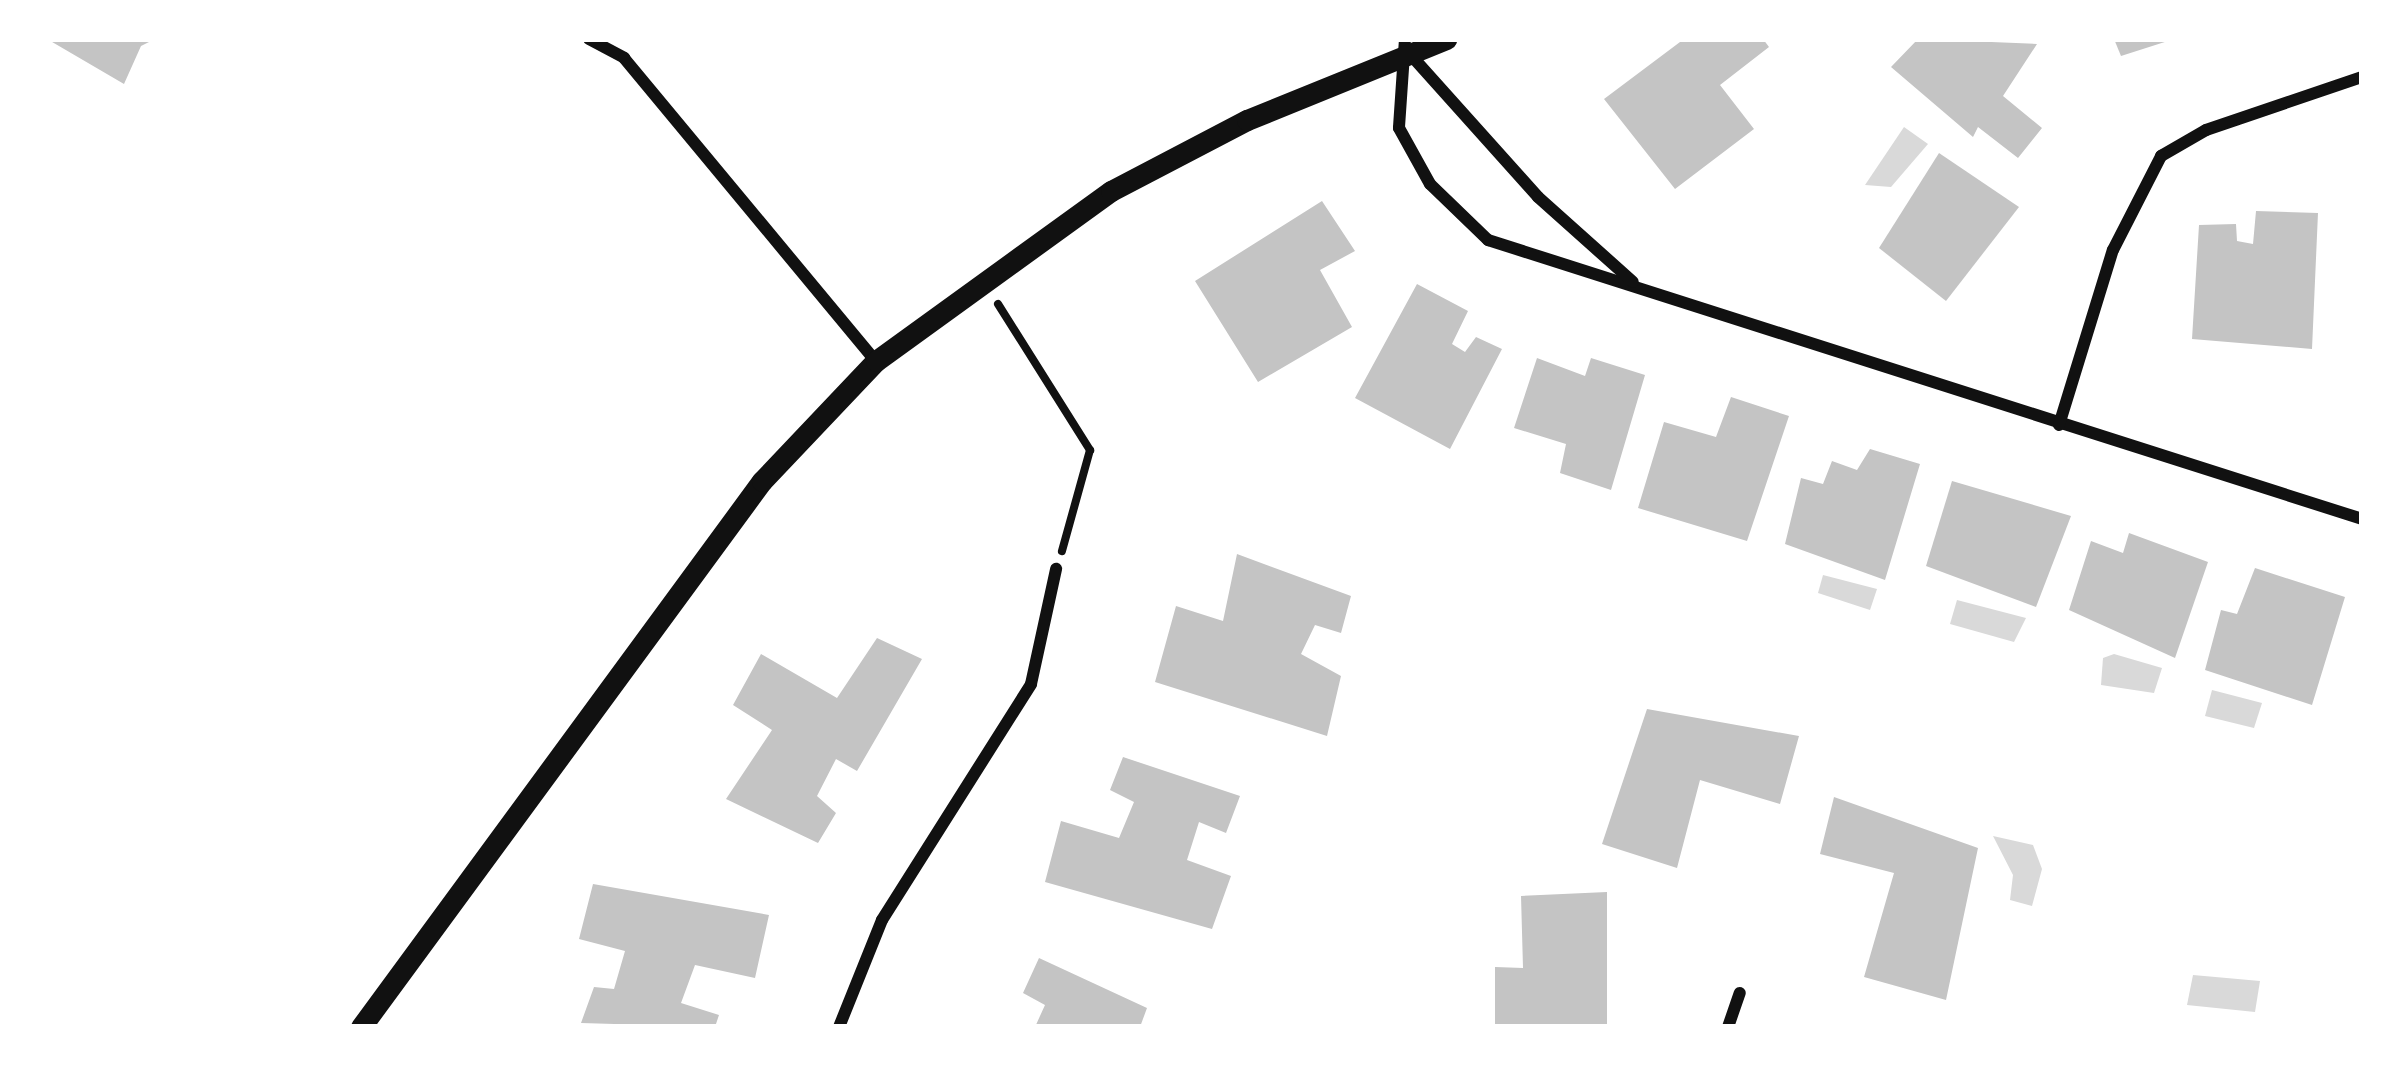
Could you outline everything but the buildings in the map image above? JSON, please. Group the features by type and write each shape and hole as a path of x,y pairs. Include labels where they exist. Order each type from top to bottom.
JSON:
{"street":[{"path":"589,39 624,58 876,361"},
{"path":"361,1027 763,482 876,361 984,276 1166,162 1406,46 1446,39"},
{"path":"1406,46 1399,128 1458,218 1515,254 1636,284 2059,425 2362,519"},
{"path":"1406,46 1538,197 1636,284"},
{"path":"2059,425 2113,250 2161,157 2206,130 2362,77"},
{"path":"839,1027 882,920 1031,684 1056,569"},
{"path":"1728,1027 1740,993"}],"path":[{"path":"984,276 1090,450 1056,569"}],"shaded area":[{"path":"1904,127 1928,144 1891,187 1865,185"},
{"path":"1823,575 1877,589 1870,610 1818,593"},
{"path":"1957,600 2026,618 2014,642 1950,624"},
{"path":"2114,654 2162,668 2154,693 2101,685 2103,658"},
{"path":"2212,690 2262,703 2254,728 2205,716"},
{"path":"1993,836 2033,845 2042,869 2032,906 2010,900 2013,875"},
{"path":"2193,975 2260,981 2255,1012 2187,1005"}]}
